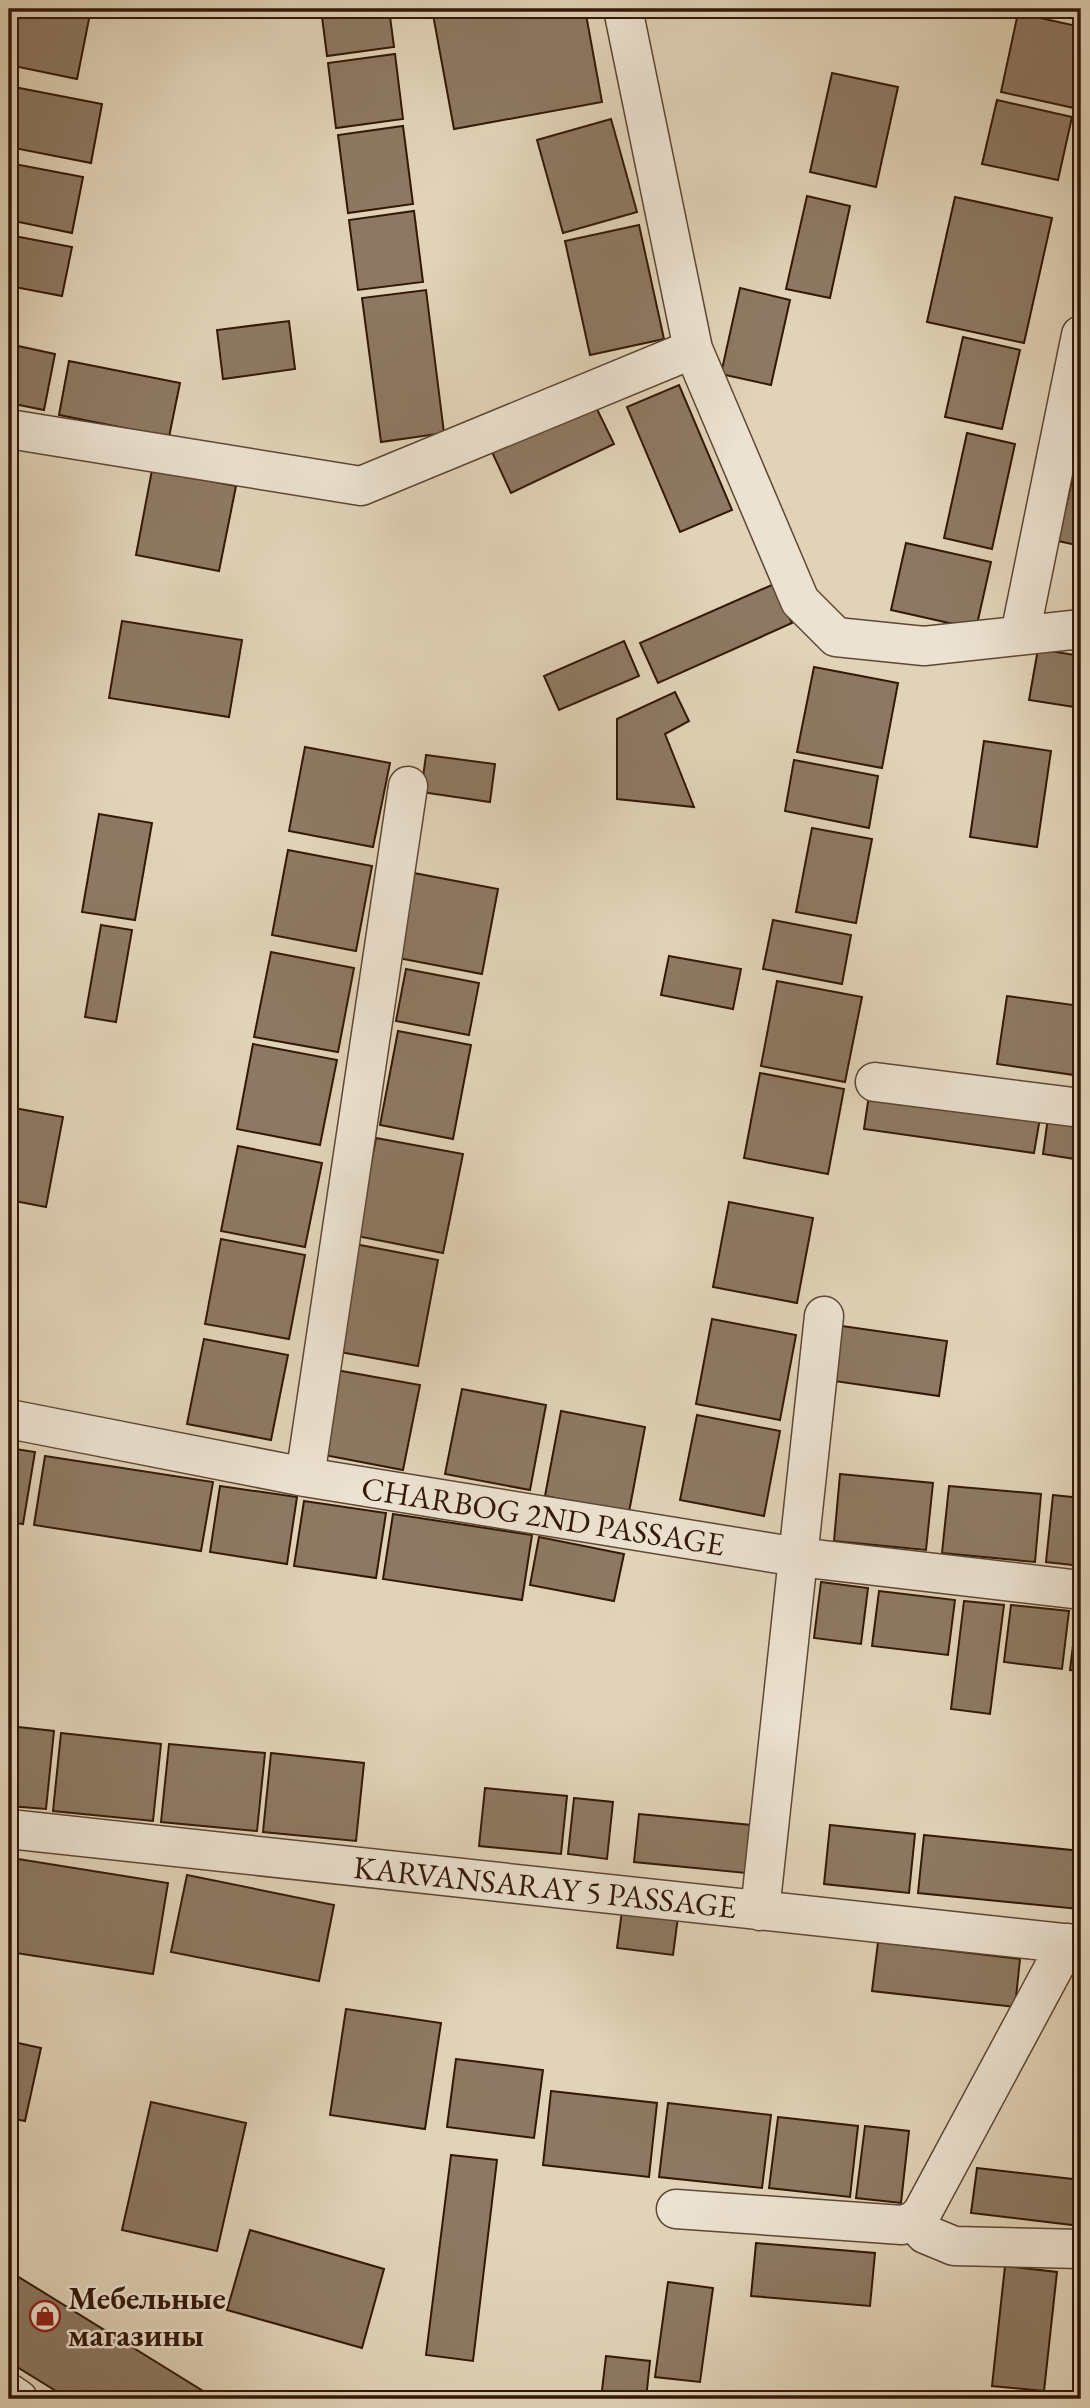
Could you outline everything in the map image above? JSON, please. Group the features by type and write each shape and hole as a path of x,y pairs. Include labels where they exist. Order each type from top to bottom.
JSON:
{"street":[{"path":"623,9 694,349 800,601 836,637 924,646 1081,629"},
{"path":"1020,635 1081,335"},
{"path":"9,429 361,486 694,349"},
{"path":"305,1476 408,786"},
{"path":"875,1082 1081,1108"},
{"path":"760,1911 824,1316"},
{"name":"CHARBOG 2ND PASSAGE","path":"9,1419 305,1476 798,1557 1081,1590"},
{"name":"KARVANSARAY 5 PASSAGE","path":"9,1829 1074,1944"},
{"path":"676,2209 902,2225 914,2221 922,2213 1074,1944"},
{"path":"914,2221 925,2234 954,2246 1081,2249"},
{"path":"9,2393 18,2399"}],"building":[{"path":"9,9 91,9 77,79 9,65"},
{"path":"321,9 389,9 394,47 327,56"},
{"path":"432,9 585,9 602,102 454,129"},
{"path":"1018,13 1081,27 1081,75 1074,108 1001,92"},
{"path":"395,54 403,119 336,128 328,63"},
{"path":"832,73 898,87 876,187 810,172"},
{"path":"9,86 102,104 91,163 9,147"},
{"path":"997,100 1072,117 1058,180 982,164"},
{"path":"611,119 637,212 563,233 537,140"},
{"path":"403,126 413,204 348,213 338,135"},
{"path":"9,163 83,177 72,233 9,220"},
{"path":"807,196 850,206 830,298 786,289"},
{"path":"955,197 1052,218 1024,343 927,322"},
{"path":"414,211 423,282 358,290 349,220"},
{"path":"639,225 664,339 590,355 565,241"},
{"path":"9,235 72,247 62,296 9,286"},
{"path":"740,288 790,300 771,385 721,374"},
{"path":"426,290 444,433 381,442 362,298"},
{"path":"289,321 295,369 223,379 217,330"},
{"path":"963,337 1020,350 1002,429 945,417"},
{"path":"9,344 55,354 44,410 9,403"},
{"path":"69,361 180,383 169,437 59,415"},
{"path":"679,385 732,510 680,532 627,407"},
{"path":"594,403 614,444 511,493 492,452"},
{"path":"967,433 1015,444 992,549 944,538"},
{"path":"152,470 236,486 219,571 136,555"},
{"path":"1072,480 1081,482 1081,546 1058,541"},
{"path":"906,543 991,562 976,629 891,610"},
{"path":"774,584 792,623 658,683 640,643"},
{"path":"122,621 242,640 229,717 109,698"},
{"path":"624,641 639,676 559,710 544,676"},
{"path":"1038,649 1081,656 1081,708 1029,700"},
{"path":"814,667 898,683 882,768 797,752"},
{"path":"675,692 689,721 665,734 694,807 617,799 617,719"},
{"path":"984,741 1051,751 1037,847 970,837"},
{"path":"305,747 390,763 373,847 289,831"},
{"path":"426,755 495,764 490,802 421,792"},
{"path":"794,760 878,776 869,828 785,811"},
{"path":"99,814 152,823 135,920 82,912"},
{"path":"812,828 872,839 856,923 796,912"},
{"path":"288,850 372,866 356,951 272,935"},
{"path":"414,873 498,889 482,974 398,958"},
{"path":"773,920 851,935 842,984 763,969"},
{"path":"101,925 132,930 116,1022 85,1017"},
{"path":"271,952 354,968 338,1052 254,1037"},
{"path":"669,956 741,969 733,1009 661,995"},
{"path":"406,969 479,983 469,1035 396,1021"},
{"path":"777,981 862,997 845,1082 761,1066"},
{"path":"1007,996 1081,1006 1081,1076 997,1064"},
{"path":"398,1031 471,1045 453,1139 380,1125"},
{"path":"253,1044 337,1060 320,1145 237,1129"},
{"path":"760,1073 844,1089 828,1174 744,1158"},
{"path":"870,1088 1041,1112 1034,1153 864,1129"},
{"path":"9,1107 63,1117 46,1207 9,1200"},
{"path":"1049,1110 1081,1115 1081,1160 1043,1154"},
{"path":"376,1138 463,1154 443,1253 357,1236"},
{"path":"238,1146 322,1163 305,1247 221,1231"},
{"path":"729,1202 813,1218 797,1303 713,1287"},
{"path":"221,1239 305,1255 289,1339 205,1324"},
{"path":"355,1244 438,1260 418,1366 334,1351"},
{"path":"712,1319 796,1335 780,1420 696,1404"},
{"path":"842,1326 947,1341 939,1396 834,1381"},
{"path":"204,1339 288,1355 271,1440 187,1424"},
{"path":"336,1370 420,1385 403,1470 319,1454"},
{"path":"462,1389 546,1405 530,1490 445,1474"},
{"path":"561,1411 645,1427 629,1512 545,1496"},
{"path":"697,1415 780,1431 764,1516 680,1500"},
{"path":"9,1448 35,1452 23,1524 9,1522"},
{"path":"45,1456 213,1482 201,1551 34,1525"},
{"path":"840,1474 933,1483 926,1550 834,1541"},
{"path":"220,1486 297,1497 287,1564 210,1552"},
{"path":"949,1486 1041,1494 1035,1562 942,1553"},
{"path":"1053,1495 1081,1498 1081,1566 1046,1562"},
{"path":"304,1501 386,1513 376,1578 294,1566"},
{"path":"393,1514 532,1535 522,1600 383,1579"},
{"path":"539,1537 624,1554 614,1601 530,1585"},
{"path":"821,1582 868,1588 861,1644 814,1638"},
{"path":"879,1591 955,1600 948,1655 872,1646"},
{"path":"964,1601 1004,1605 990,1714 951,1709"},
{"path":"1011,1605 1069,1611 1062,1669 1004,1662"},
{"path":"1077,1612 1081,1613 1081,1671 1070,1670"},
{"path":"9,1726 54,1731 46,1809 9,1806"},
{"path":"61,1733 161,1744 153,1821 53,1811"},
{"path":"169,1744 265,1753 257,1831 161,1822"},
{"path":"271,1753 364,1763 356,1841 263,1832"},
{"path":"485,1788 567,1796 561,1854 479,1846"},
{"path":"574,1798 613,1802 607,1859 568,1854"},
{"path":"639,1814 751,1825 746,1873 634,1862"},
{"path":"830,1825 915,1834 909,1893 824,1884"},
{"path":"924,1835 1081,1851 1079,1909 918,1893"},
{"path":"18,1859 168,1883 153,1974 9,1952 9,1920"},
{"path":"187,1875 334,1905 319,1981 171,1952"},
{"path":"622,1911 678,1917 673,1955 617,1948"},
{"path":"878,1942 1020,1959 1015,2007 872,1991"},
{"path":"1079,1961 1081,1991 1075,1991"},
{"path":"346,2009 441,2023 425,2129 330,2115"},
{"path":"9,2041 41,2048 25,2121 9,2118"},
{"path":"456,2059 543,2070 534,2138 447,2127"},
{"path":"551,2091 657,2103 649,2177 543,2165"},
{"path":"151,2102 246,2123 217,2251 122,2230"},
{"path":"668,2103 771,2115 762,2188 659,2177"},
{"path":"778,2117 858,2126 850,2197 769,2188"},
{"path":"865,2126 909,2131 901,2203 856,2198"},
{"path":"451,2155 497,2160 473,2361 426,2355"},
{"path":"977,2168 1081,2180 1081,2226 971,2213"},
{"path":"250,2230 384,2269 362,2348 227,2310"},
{"path":"756,2243 875,2253 870,2306 751,2296"},
{"path":"1005,2266 1057,2272 1044,2391 992,2386"},
{"name":"Мебельные магазины","path":"9,2271 216,2399 69,2399 9,2362"},
{"path":"668,2282 713,2288 700,2382 655,2377"},
{"path":"606,2356 650,2361 646,2399 601,2399"}],"place":[{"name":"Мебельные магазины","path":"45,2316"}]}
